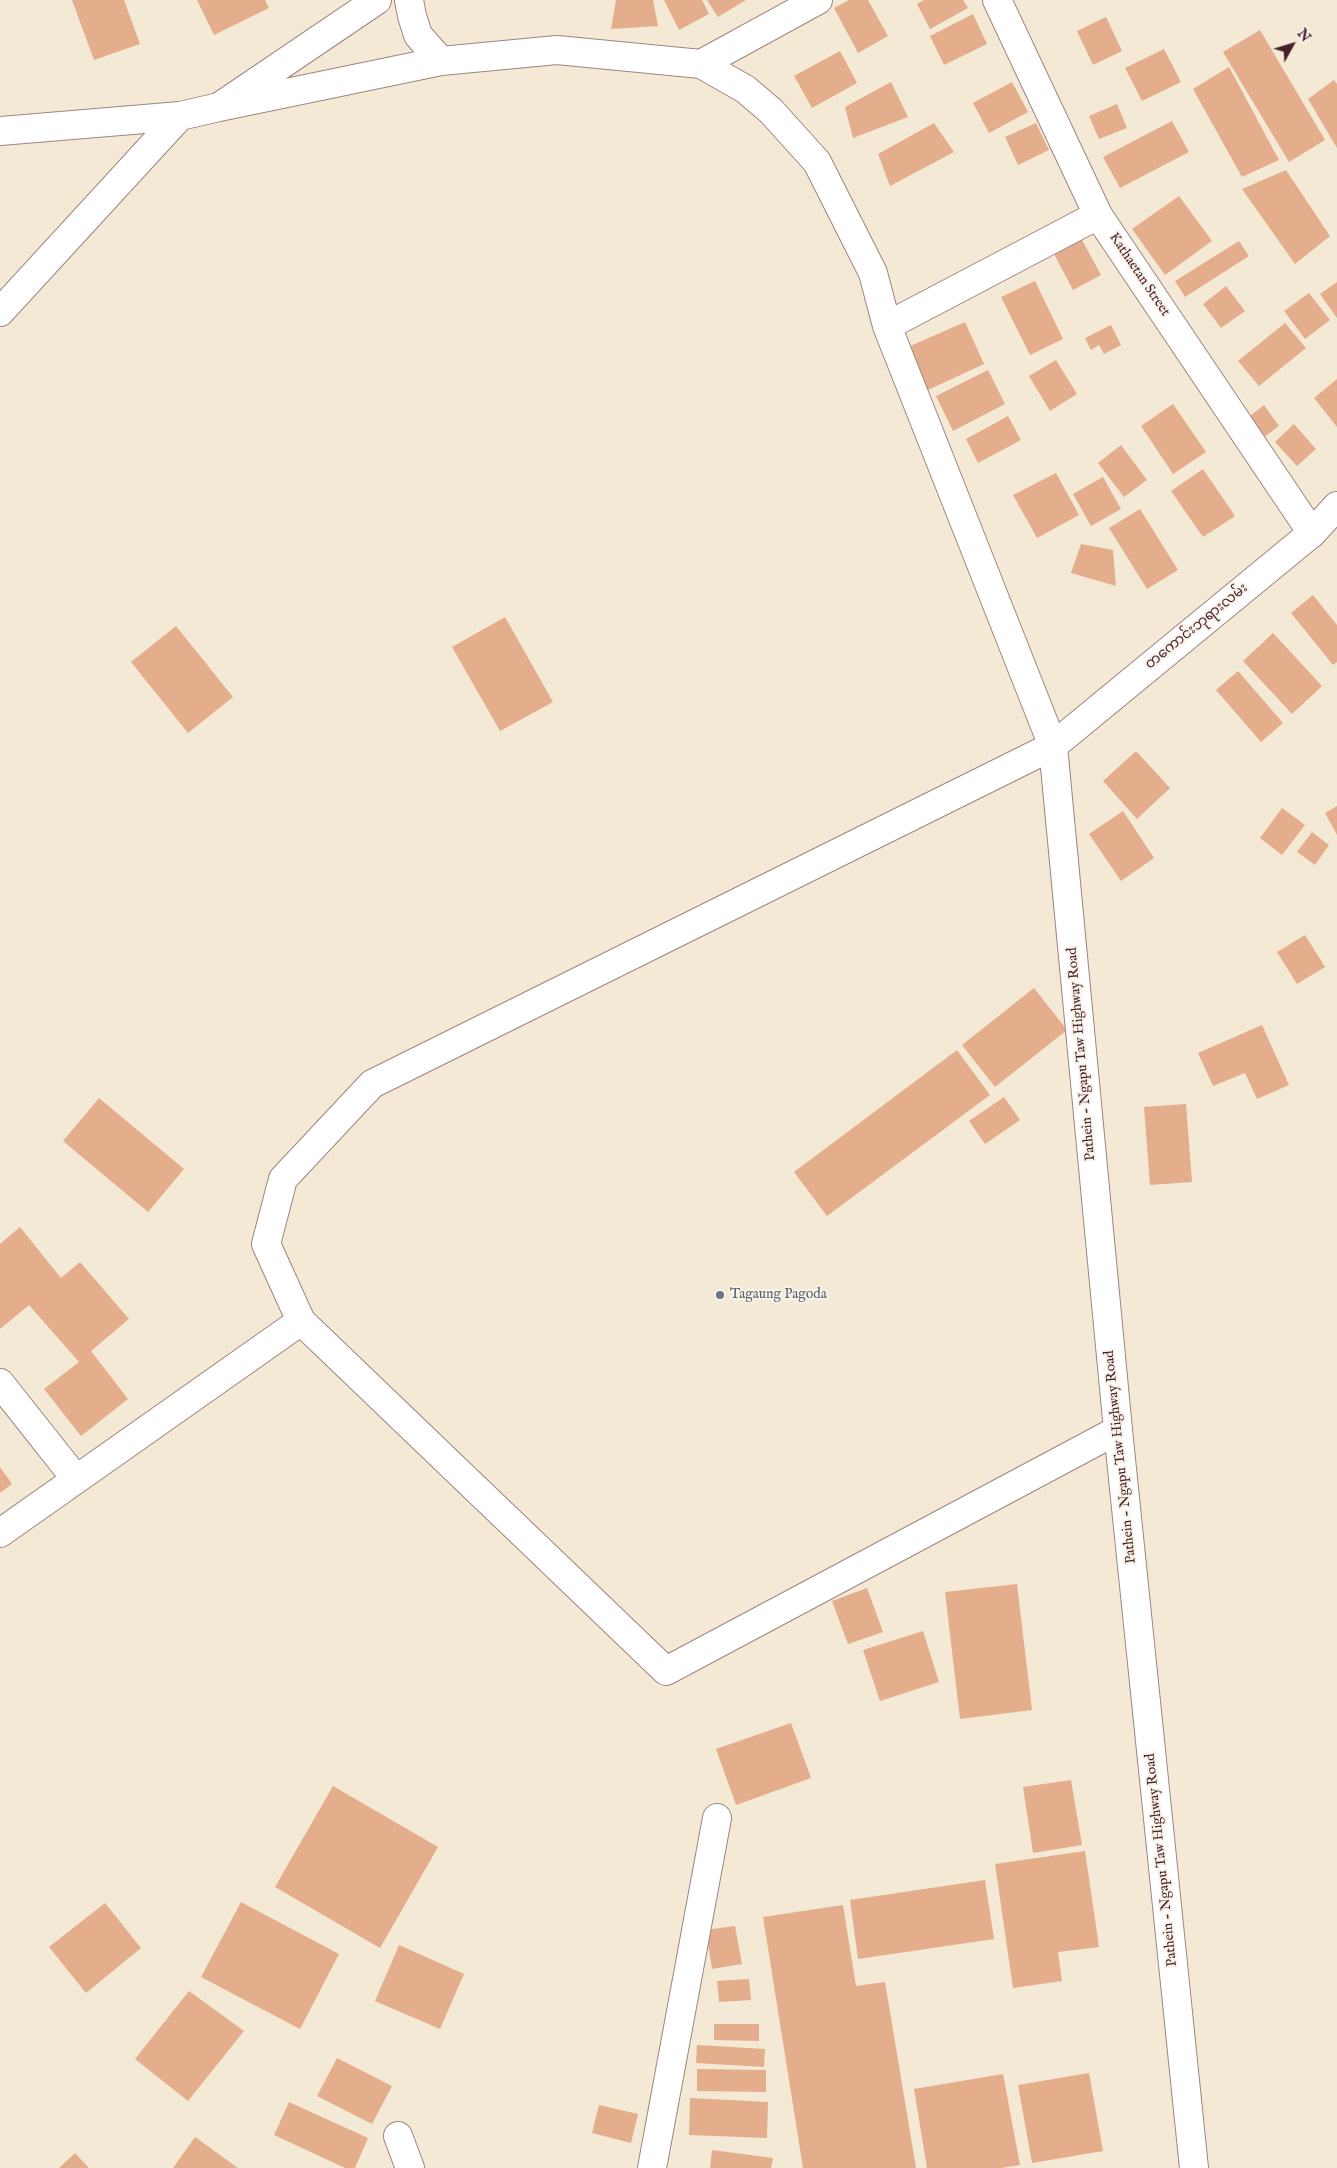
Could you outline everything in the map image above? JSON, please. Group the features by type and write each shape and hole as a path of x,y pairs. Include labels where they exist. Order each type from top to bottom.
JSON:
{"street":[{"path":"219,107 377,0"},
{"path":"410,0 412,16 418,35 441,62"},
{"path":"0,131 180,116 441,62 557,50 701,64 818,0"},
{"name":"Kathaetan Street","path":"997,0 1098,215 1312,533"},
{"name":"Pathein - Ngapu Taw Highway Road","path":"701,64 745,89 771,111 817,162 873,273 887,326 1053,746 1118,1430 1194,2168"},
{"path":"0,312 180,116"},
{"path":"887,326 1098,215"},
{"name":"တကောင်းဘုရားလမ်း","path":"301,1321 266,1244 283,1179 372,1084 1053,746 1312,533 1337,506"},
{"path":"0,1533 301,1321 666,1670 1118,1430"},
{"path":"0,1383 76,1479"},
{"path":"652,2168 717,1818"},
{"path":"398,2136 410,2168"}],"building":[{"path":"72,0 124,0 140,44 94,60"},
{"path":"197,0 265,0 269,8 214,35"},
{"path":"616,0 653,0 658,26 611,29"},
{"path":"664,0 702,0 709,14 679,30"},
{"path":"707,0 746,0 718,17"},
{"path":"849,0 868,0 888,36 858,53 834,8"},
{"path":"924,0 963,0 968,8 930,29 917,4"},
{"path":"973,14 987,44 944,65 930,36"},
{"path":"1106,17 1122,51 1093,65 1077,31"},
{"path":"1260,30 1325,140 1289,162 1223,52"},
{"path":"1164,49 1181,82 1142,101 1125,68"},
{"path":"840,51 857,83 812,108 794,76"},
{"path":"1229,67 1279,160 1242,177 1193,89"},
{"path":"1334,80 1337,84 1337,148 1308,99"},
{"path":"891,82 908,117 853,138 845,107"},
{"path":"1012,82 1028,112 989,133 973,103"},
{"path":"1117,104 1127,128 1099,139 1089,116"},
{"path":"1172,121 1189,152 1120,188 1103,157"},
{"path":"934,123 954,152 890,186 878,154"},
{"path":"1036,123 1049,150 1018,165 1005,137"},
{"path":"1286,170 1330,236 1295,264 1242,189"},
{"path":"1179,196 1212,241 1165,275 1132,229"},
{"path":"1081,238 1101,275 1073,290 1053,252"},
{"path":"1239,241 1249,256 1185,297 1175,281"},
{"path":"1035,281 1063,339 1030,355 1001,297"},
{"path":"1337,282 1337,318 1320,294"},
{"path":"1226,286 1245,311 1221,328 1203,304"},
{"path":"1309,293 1330,320 1305,339 1284,311"},
{"path":"965,322 984,364 928,390 908,347"},
{"path":"1285,323 1306,348 1259,386 1238,361"},
{"path":"1111,325 1121,345 1104,354 1099,345 1091,350 1085,338"},
{"path":"1056,360 1077,394 1050,411 1029,376"},
{"path":"988,370 1005,404 953,431 936,396"},
{"path":"1337,379 1337,427 1314,398"},
{"path":"1173,404 1206,452 1173,474 1141,426"},
{"path":"1264,405 1279,426 1260,440 1245,420"},
{"path":"1008,416 1021,440 978,463 966,439"},
{"path":"1294,424 1316,449 1297,466 1275,442"},
{"path":"1121,445 1147,480 1124,497 1098,463"},
{"path":"1203,469 1235,516 1203,537 1171,491"},
{"path":"1056,473 1079,515 1037,538 1013,495"},
{"path":"1103,477 1121,509 1091,526 1073,494"},
{"path":"1140,509 1178,570 1147,589 1109,528"},
{"path":"1081,544 1113,550 1116,586 1071,573"},
{"path":"1313,595 1337,625 1337,662 1333,665 1291,613"},
{"path":"505,617 553,702 500,731 452,647"},
{"path":"176,626 233,697 188,733 131,662"},
{"path":"1273,633 1322,686 1292,714 1243,661"},
{"path":"1238,671 1283,723 1261,742 1216,690"},
{"path":"1136,751 1170,788 1137,819 1103,781"},
{"path":"1337,806 1337,835 1325,813"},
{"path":"1282,808 1305,825 1282,855 1260,838"},
{"path":"1123,811 1154,858 1121,881 1089,834"},
{"path":"1312,832 1329,845 1315,865 1297,852"},
{"path":"1305,935 1325,967 1297,984 1277,952"},
{"path":"1034,988 1067,1030 995,1087 962,1045"},
{"path":"1262,1025 1289,1085 1257,1099 1245,1073 1213,1086 1198,1053"},
{"path":"957,1050 990,1095 827,1216 794,1172"},
{"path":"1004,1097 1020,1120 985,1144 969,1121"},
{"path":"99,1098 184,1169 148,1212 63,1141"},
{"path":"1186,1104 1192,1182 1150,1185 1144,1107"},
{"path":"20,1227 61,1278 80,1262 129,1319 91,1351 128,1399 81,1436 44,1389 79,1362 29,1305 0,1329 0,1244"},
{"path":"0,1467 12,1484 0,1493"},
{"path":"1017,1584 1032,1710 960,1719 945,1592"},
{"path":"867,1588 883,1632 848,1644 832,1601"},
{"path":"923,1631 939,1682 880,1701 863,1650"},
{"path":"791,1723 811,1778 736,1805 716,1749"},
{"path":"1071,1780 1082,1845 1033,1853 1023,1787"},
{"path":"333,1786 438,1847 380,1948 275,1887"},
{"path":"1085,1851 1099,1947 1058,1952 1062,1981 1013,1988 995,1864"},
{"path":"985,1880 994,1939 858,1959 850,1900"},
{"path":"241,1902 339,1954 300,2029 201,1977"},
{"path":"105,1903 141,1948 86,1993 49,1947"},
{"path":"843,1905 856,1986 885,1982 916,2168 803,2168 763,1917"},
{"path":"735,1926 742,1964 712,1969 706,1930"},
{"path":"399,1945 464,1974 440,2029 375,2001"},
{"path":"749,1979 751,2000 719,2002 717,1981"},
{"path":"189,1991 244,2031 188,2101 135,2059"},
{"path":"714,2024 759,2024 759,2041 714,2040"},
{"path":"697,2045 765,2049 764,2067 696,2063"},
{"path":"337,2058 392,2086 372,2124 317,2096"},
{"path":"697,2069 766,2070 766,2092 697,2091"},
{"path":"1089,2073 1103,2151 1032,2163 1018,2085"},
{"path":"1003,2074 1020,2165 1001,2168 927,2168 914,2089"},
{"path":"690,2098 768,2102 767,2138 689,2135"},
{"path":"289,2102 368,2138 355,2168 345,2168 274,2135"},
{"path":"599,2105 638,2114 631,2143 592,2133"},
{"path":"195,2137 238,2168 173,2168"},
{"path":"712,2150 773,2158 771,2168 710,2168"},
{"path":"75,2153 89,2168 59,2168"}],"place":[{"name":"Tagaung Pagoda","path":"720,1295"}]}
